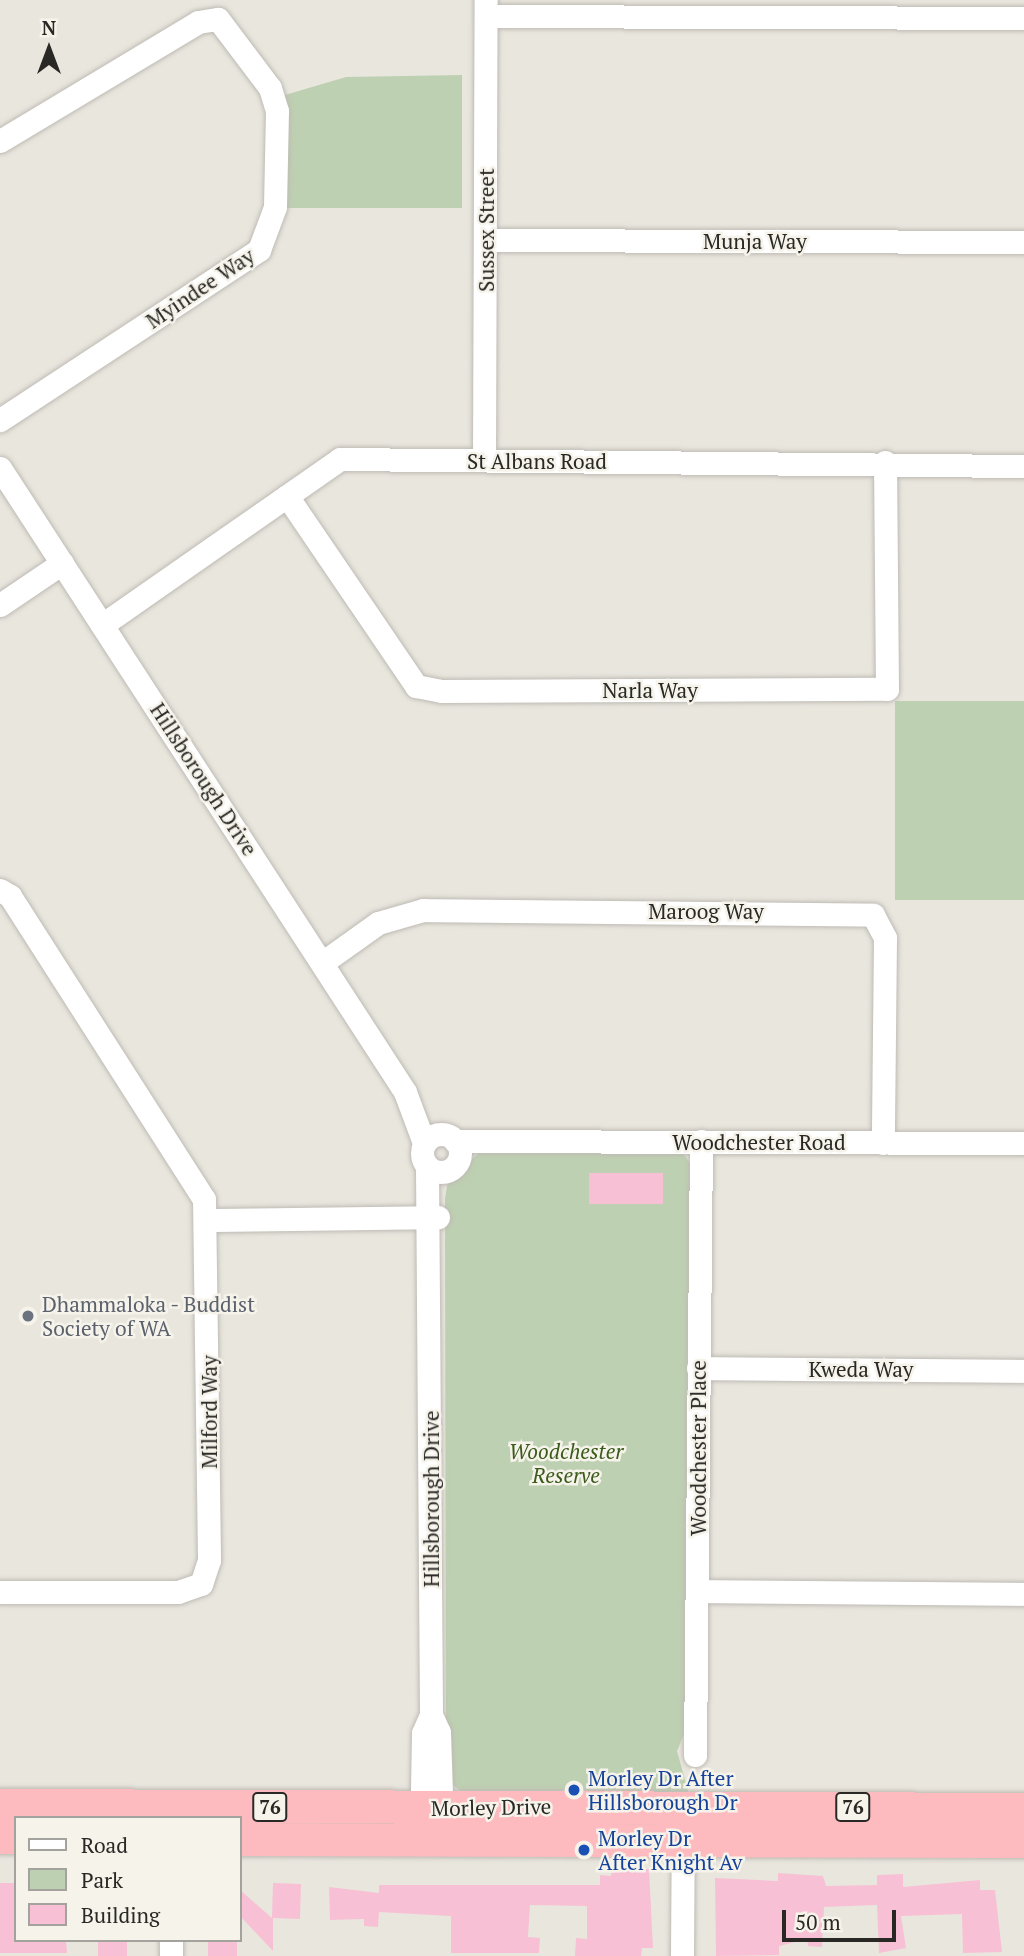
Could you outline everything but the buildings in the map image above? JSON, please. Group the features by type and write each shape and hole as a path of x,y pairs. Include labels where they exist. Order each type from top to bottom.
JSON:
{"highway":[{"name":"Morley Drive","path":"0,1805 430,1824 684,1841 1024,1841"},
{"name":"Morley Drive","path":"242,1839 682,1805 1024,1809"}],"street":[{"path":"486,8 1024,18"},
{"name":"Sussex Street","path":"484,460 486,8"},
{"name":"Myindee Way","path":"0,141 198,22 218,19 270,88 277,111 275,207 259,250 0,420"},
{"name":"Munja Way","path":"487,240 1024,242"},
{"name":"St Albans Road","path":"102,625 340,459 885,462 1024,466"},
{"name":"Narla Way","path":"287,496 416,686 442,691 887,689 885,462"},
{"name":"Hillsborough Drive","path":"0,468 405,1092 441,1139"},
{"path":"0,605 62,563"},
{"name":"Milford Way","path":"0,890 10,896 204,1199 207,1220 209,1560 201,1584 178,1592 0,1592"},
{"name":"Maroog Way","path":"322,963 378,923 423,910 873,915 884,938 883,1143"},
{"path":"441,1139 444,1168"},
{"path":"441,1139 444,1168"},
{"name":"Woodchester Road","path":"441,1139 1024,1143"},
{"path":"444,1168 494,1140"},
{"name":"Woodchester Place","path":"695,1755 699,1591 701,1141"},
{"name":"Hillsborough Drive","path":"430,1824 422,1793 423,1733 431,1715 432,1217 444,1168"},
{"path":"207,1220 432,1217"},
{"name":"Kweda Way","path":"698,1368 1024,1371"},
{"path":"699,1591 1024,1594"},
{"path":"682,1805 682,1956"}],"green space":[{"path":"462,75 462,208 284,208 285,95 346,77"},
{"path":"895,701 1024,701 1024,900 895,900"},
{"name":"Woodchester Reserve","path":"481,1151 683,1153 692,1166 687,1727 677,1751 689,1794 466,1795 446,1780 445,1199 448,1180"}],"place":[{"name":"Dhammaloka - Buddist Society of WA","path":"28,1316"},
{"name":"Morley Dr After Hillsborough Dr","path":"574,1790"},
{"name":"Morley Dr After Knight Av","path":"584,1850"}]}
